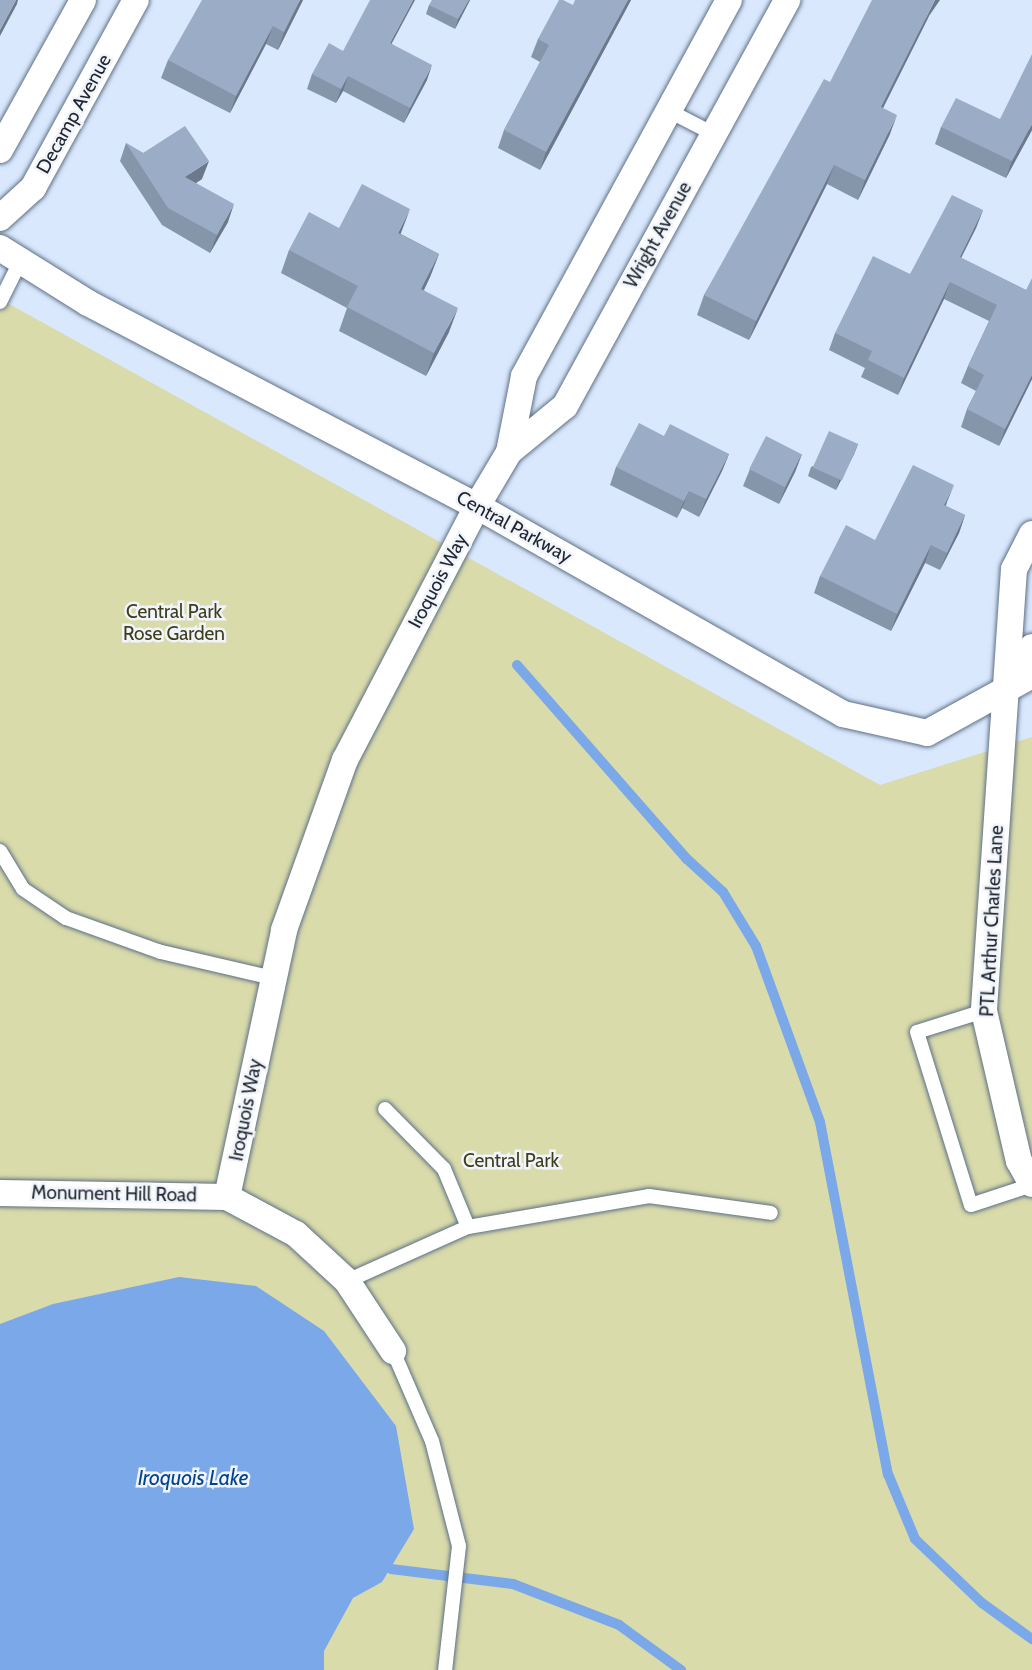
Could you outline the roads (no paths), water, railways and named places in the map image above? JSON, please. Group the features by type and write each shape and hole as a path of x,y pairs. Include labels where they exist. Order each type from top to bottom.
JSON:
{"street":[{"path":"0,150 83,0"},
{"name":"Decamp Avenue","path":"0,218 33,188 136,0"},
{"name":"Wright Avenue","path":"509,452 524,376 729,0"},
{"name":"Wright Avenue","path":"477,506 509,452 565,405 787,0"},
{"name":"Central Parkway","path":"10,255 477,506 843,714 927,733 1005,693 1032,674"},
{"name":"Iroquois Way","path":"228,1197 273,978 320,818 345,760 477,506"},
{"name":"PTL Arthur Charles Lane","path":"1032,534 1014,569 984,1011 1018,1161 1032,1184"},
{"path":"1005,693 1032,647"},
{"name":"Monument Hill Road","path":"0,1193 228,1197"},
{"path":"228,1197 296,1234 347,1281 393,1351"}],"lane":[{"path":"668,111 714,134"},
{"path":"0,302 10,255"},
{"path":"0,851 23,889 66,918 161,952 273,978"},
{"path":"984,1011 917,1032 971,1205 1032,1184"},
{"path":"385,1109 444,1169 468,1227"},
{"path":"347,1281 468,1227 649,1196 771,1213"},
{"path":"393,1351 432,1441 458,1563 445,1670"}],"water":[{"name":"Iroquois Lake","path":"179,1277 256,1286 324,1331 396,1426 414,1529 382,1582 353,1598 324,1651 324,1670 0,1670 0,1324 53,1304"}],"waterway":[{"path":"517,665 687,859 723,892 756,946 820,1122 888,1474 915,1539 982,1603 1032,1639"},
{"path":"391,1569 513,1584 619,1625 681,1670"}],"park label":[{"name":"Central Park Rose Garden","path":"174,623"},
{"name":"Central Park","path":"511,1161"}]}
